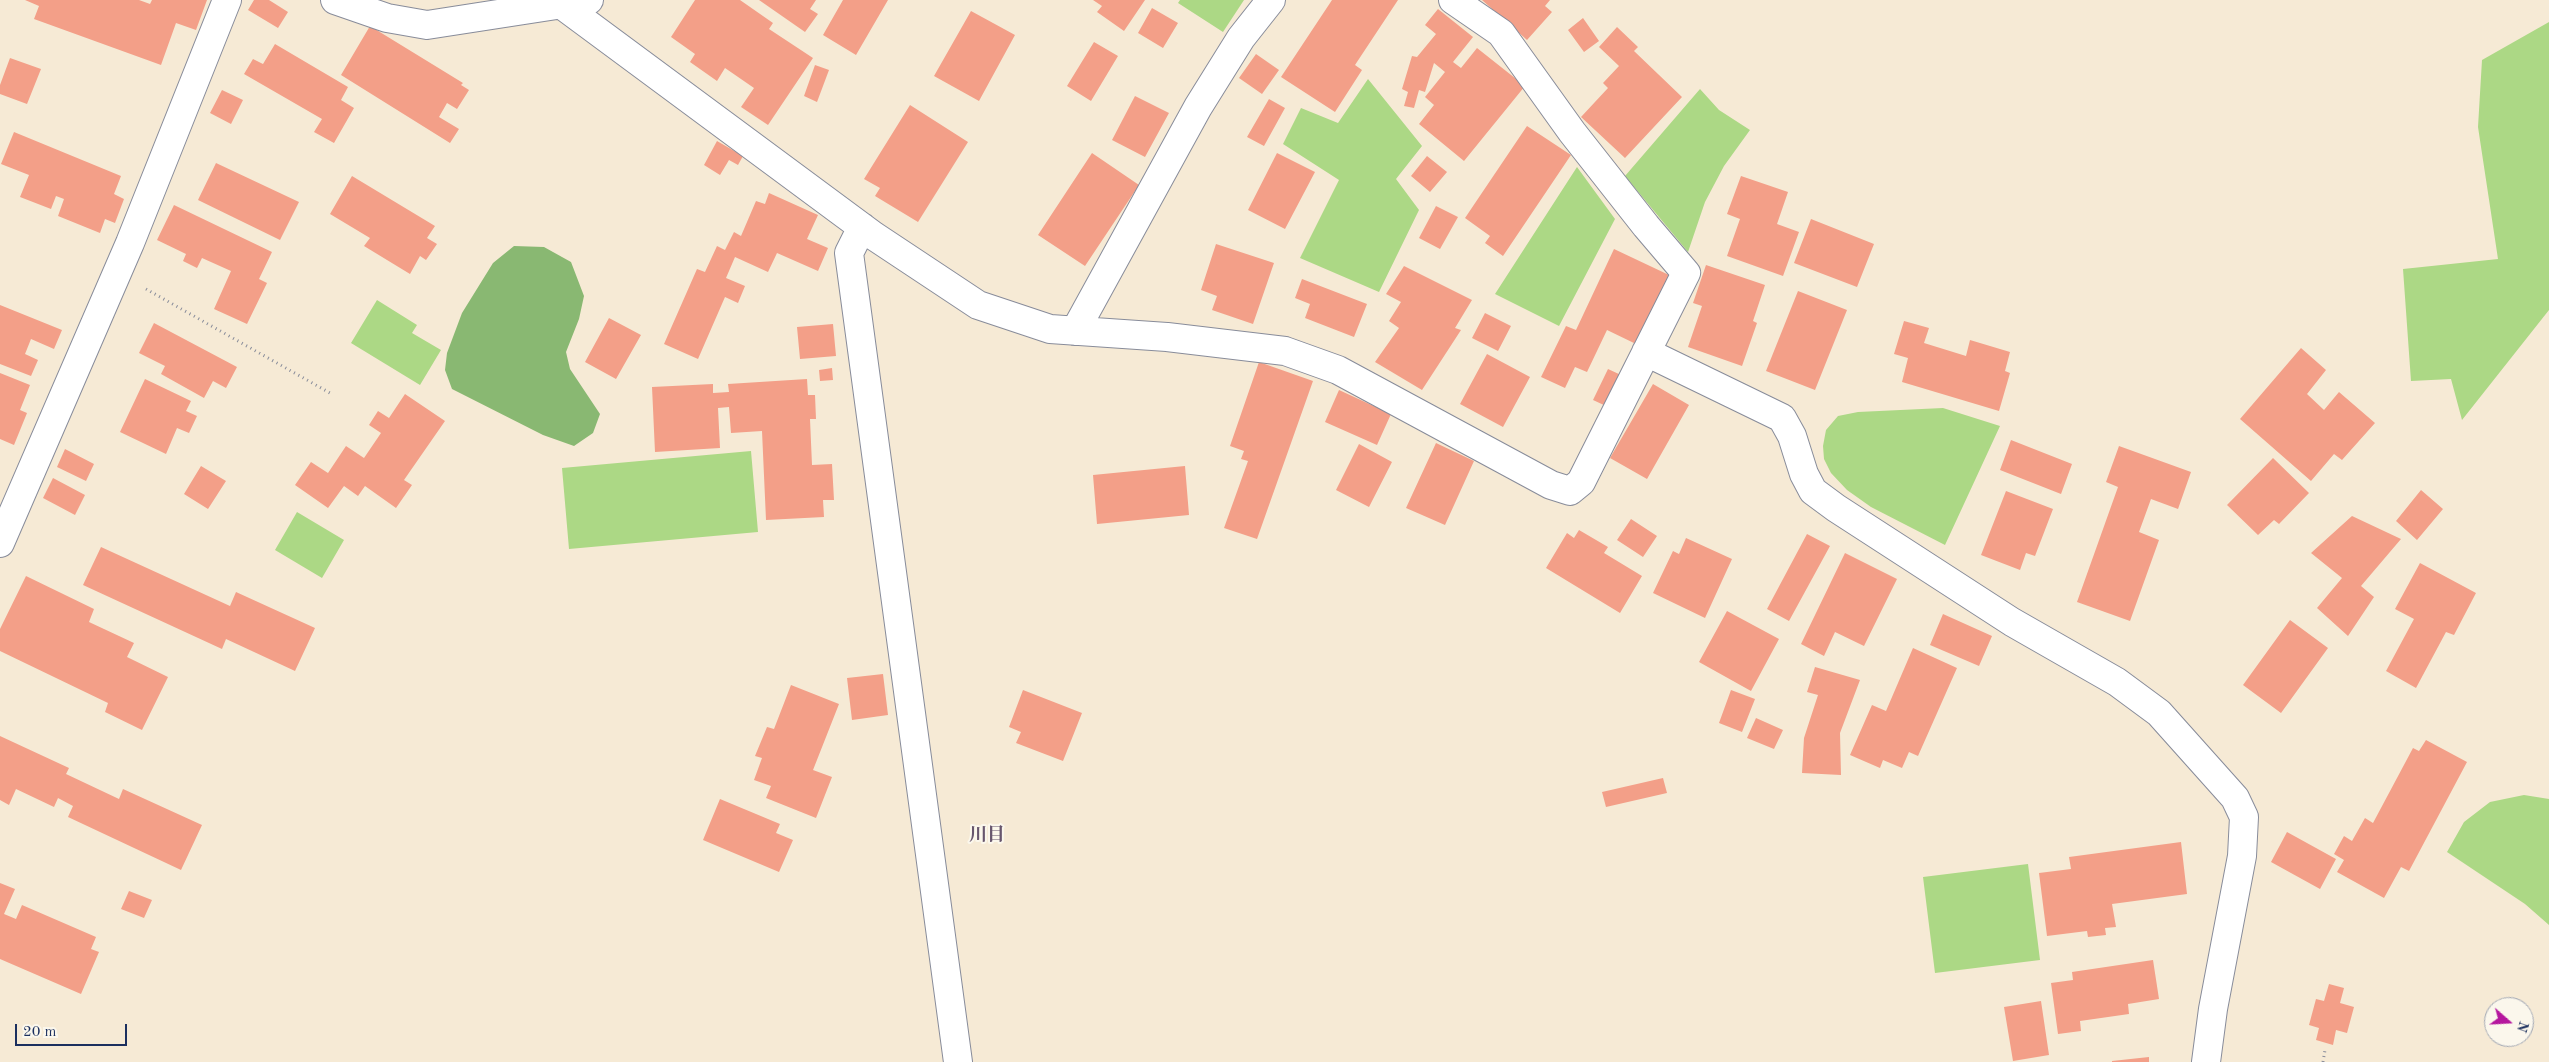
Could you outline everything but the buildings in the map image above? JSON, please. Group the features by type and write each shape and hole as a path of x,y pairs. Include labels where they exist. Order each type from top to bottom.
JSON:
{"street":[{"path":"0,543 117,273 227,0"},
{"path":"335,0 386,18 427,25 589,0"},
{"path":"1075,330 1198,107 1240,38 1271,0"},
{"path":"562,4 862,227 978,305 1050,329 1167,337 1285,350 1338,370 1551,485 1570,491 1581,482 1686,273 1646,226 1572,132 1501,33 1453,0"},
{"path":"862,227 850,253 958,1062"},
{"path":"1646,352 1782,418 1792,436 1804,474 1813,491 1836,508 2012,622 2117,682 2160,713 2235,798 2244,817 2242,856 2213,1009 2206,1062"}],"path":[{"path":"117,273 330,393"},
{"path":"2323,1062 2325,1050"}],"green space":[{"path":"1180,0 1244,0 1223,32 1178,3"},
{"path":"2549,22 2549,310 2462,420 2451,379 2411,381 2403,269 2498,259 2478,127 2482,60"},
{"path":"1368,79 1422,146 1396,179 1419,210 1379,292 1300,258 1339,180 1283,144 1301,108 1338,123"},
{"path":"1700,89 1719,110 1750,130 1724,166 1705,202 1688,252 1625,176"},
{"path":"1577,167 1615,219 1559,326 1495,294"},
{"path":"514,246 544,247 571,262 584,296 579,319 566,352 570,369 600,414 593,433 574,446 543,435 452,389 445,370 447,353 462,313 493,263"},
{"path":"377,300 417,325 412,333 441,350 420,385 351,343"},
{"path":"1943,408 2000,426 1945,545 1871,507 1847,490 1831,473 1824,459 1823,446 1826,430 1838,416 1858,412"},
{"path":"751,451 758,532 569,549 562,468"},
{"path":"297,512 344,540 322,578 275,550"},
{"path":"2524,795 2549,799 2549,925 2525,904 2447,852 2464,822 2490,802"},
{"path":"2028,864 2040,960 1935,973 1923,877"}],"district":[{"name":"川目","path":"987,835"}]}
